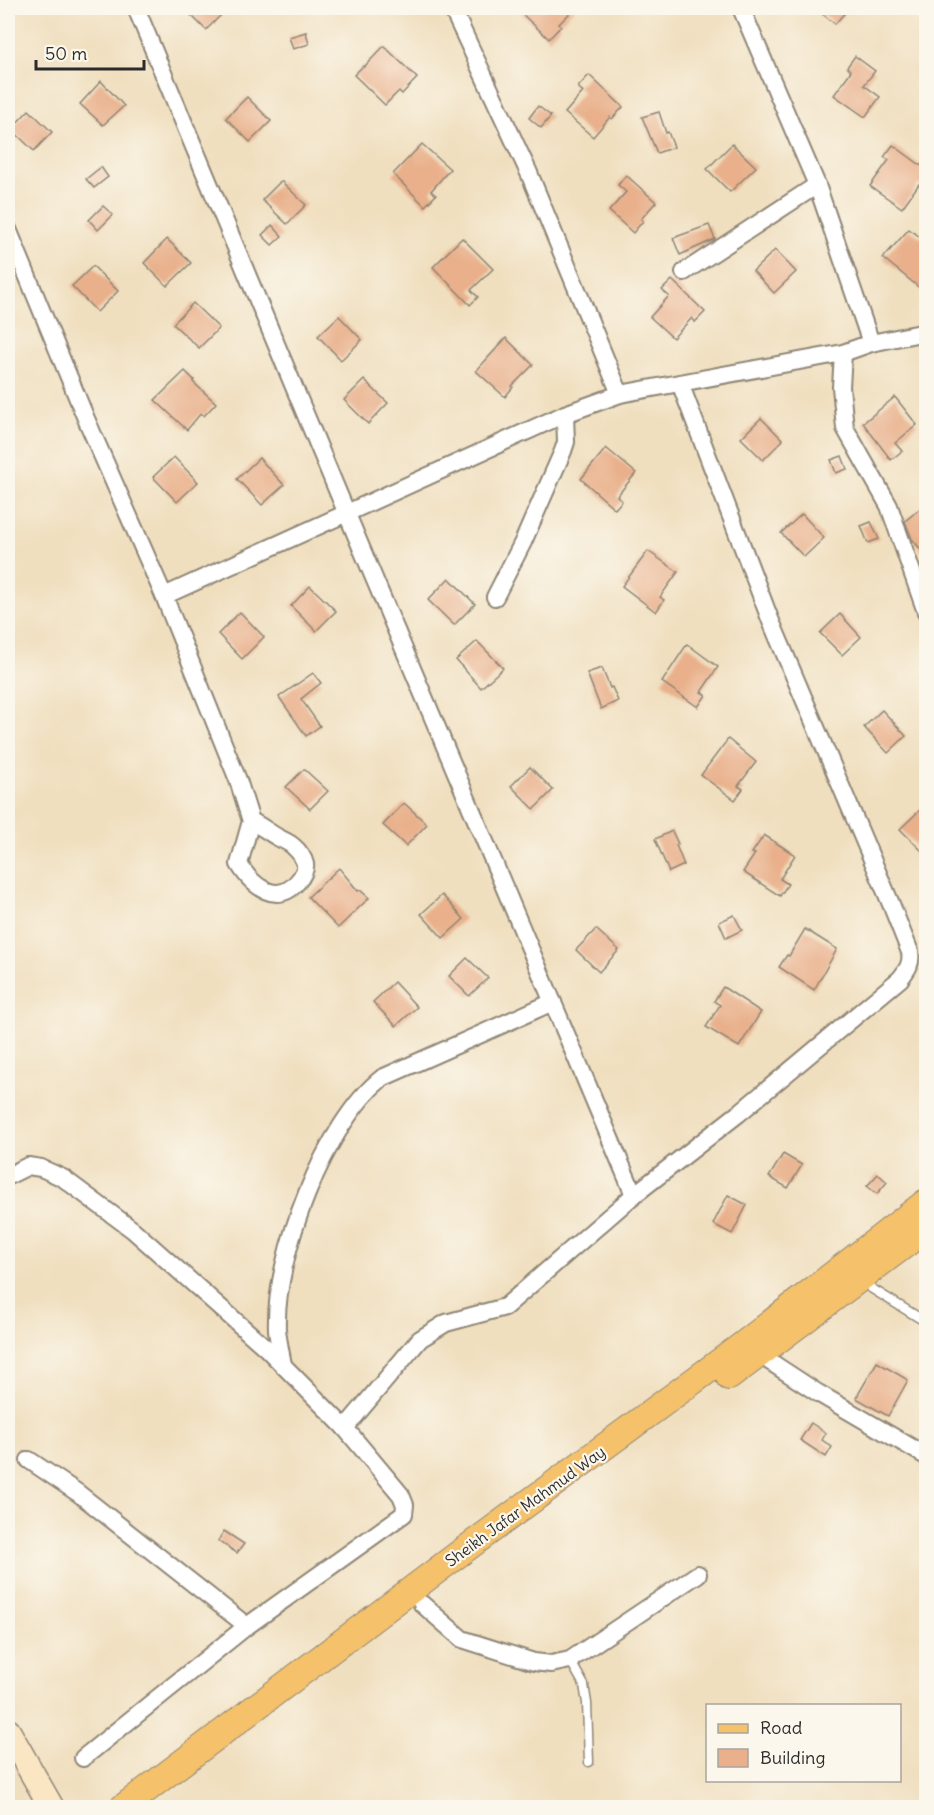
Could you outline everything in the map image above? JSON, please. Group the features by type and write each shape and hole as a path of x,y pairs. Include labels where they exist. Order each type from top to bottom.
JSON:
{"main road":[{"name":"Sheikh Jafar Mahmud Way","path":"122,1808 465,1549 741,1346 927,1202"},
{"name":"Sheikh Jafar Mahmud Way","path":"148,1808 927,1229"}],"street":[{"path":"136,8 634,1195"},
{"path":"452,8 529,173 620,394"},
{"path":"741,8 817,185 871,343"},
{"path":"684,272 817,185"},
{"path":"8,229 101,454 164,597 238,780 251,821 239,864 246,876 263,889 276,894 284,893 294,887 301,878 305,868 303,859 295,847 251,821"},
{"path":"164,597 565,414 620,394 843,353 871,343 927,332"},
{"path":"843,353 841,387 845,428 889,506 927,612"},
{"path":"345,1428 420,1340 446,1323 505,1307 634,1195 738,1114 900,979 911,960 891,904 770,619 680,384"},
{"path":"495,597 523,542 563,451 566,441 565,414"},
{"path":"283,1365 277,1328 284,1270 291,1239 309,1187 327,1150 351,1113 373,1085 382,1078 553,1002"},
{"path":"8,1176 28,1166 41,1168 63,1178 133,1230 283,1365 345,1428 401,1495 405,1505 404,1514 247,1626 82,1758"},
{"path":"760,1354 818,1393 927,1456"},
{"path":"29,1460 78,1493 247,1626"},
{"path":"422,1604 462,1639 534,1662 551,1664 570,1660 698,1574"},
{"path":"8,1731 52,1808"}],"lane":[{"path":"858,1280 927,1322"},
{"path":"570,1660 584,1685 587,1703 589,1762"}],"building":[{"path":"184,8 228,8 206,30"},
{"path":"527,8 575,8 559,24 561,26 549,39 522,14"},
{"path":"815,8 849,8 835,24"},
{"path":"306,32 309,44 293,49 289,37"},
{"path":"384,46 417,78 402,94 399,91 385,105 354,75"},
{"path":"855,56 875,71 864,85 880,97 865,117 834,95 851,71 847,67"},
{"path":"589,75 623,107 612,119 610,117 593,137 565,113 583,92 578,87"},
{"path":"101,81 124,106 103,125 80,104"},
{"path":"247,97 271,121 250,142 226,118"},
{"path":"538,106 551,116 541,128 529,118"},
{"path":"29,110 52,132 34,151 11,129"},
{"path":"659,112 666,133 668,132 674,147 657,153 642,117"},
{"path":"422,144 450,169 431,191 436,195 425,206 393,174"},
{"path":"732,144 756,167 730,192 707,169"},
{"path":"893,145 927,170 927,189 919,184 902,208 870,186 889,160 884,157"},
{"path":"101,167 108,177 94,188 86,179"},
{"path":"626,175 656,202 641,219 643,221 633,233 609,211 626,192 618,185"},
{"path":"281,181 306,205 287,224 262,200"},
{"path":"103,206 113,215 98,230 89,220"},
{"path":"272,225 282,236 272,245 262,235"},
{"path":"709,225 715,239 680,255 673,238"},
{"path":"909,229 927,242 927,294 883,258"},
{"path":"462,238 493,269 471,290 478,297 470,305 433,267"},
{"path":"167,239 191,263 167,286 144,263"},
{"path":"775,250 796,272 774,293 753,271"},
{"path":"93,266 118,291 97,312 72,286"},
{"path":"672,280 705,312 695,322 692,318 673,338 650,317 669,296 662,290"},
{"path":"193,303 219,328 199,348 173,324"},
{"path":"339,316 362,340 341,360 318,336"},
{"path":"506,338 533,365 512,386 505,397 476,371"},
{"path":"185,371 194,380 193,382 216,403 204,416 201,413 187,430 155,400"},
{"path":"364,380 388,403 368,424 344,400"},
{"path":"895,397 917,425 895,443 902,451 891,460 863,423"},
{"path":"761,418 783,440 763,460 741,438"},
{"path":"606,448 636,473 617,496 622,501 615,509 581,479"},
{"path":"842,456 847,469 836,473 831,460"},
{"path":"174,457 198,482 177,502 153,477"},
{"path":"259,458 284,485 262,505 237,479"},
{"path":"927,503 927,557 912,539 905,521"},
{"path":"802,514 824,538 804,557 781,533"},
{"path":"871,522 879,539 868,543 861,526"},
{"path":"648,551 678,572 660,597 664,600 656,612 622,586"},
{"path":"449,578 475,604 454,625 428,600"},
{"path":"310,586 336,611 316,631 291,606"},
{"path":"240,612 264,637 242,659 218,634"},
{"path":"840,614 861,637 842,655 820,633"},
{"path":"477,641 503,668 481,688 456,660"},
{"path":"687,644 718,667 701,692 706,695 698,707 662,682"},
{"path":"602,668 618,701 601,709 587,673"},
{"path":"313,673 321,683 301,699 320,726 306,736 279,697"},
{"path":"882,710 906,736 888,753 864,727"},
{"path":"728,739 756,762 738,786 743,789 735,800 701,775"},
{"path":"530,767 553,790 534,809 511,786"},
{"path":"304,769 328,791 310,809 286,787"},
{"path":"404,803 427,824 406,846 383,825"},
{"path":"921,809 927,815 927,856 900,829"},
{"path":"672,831 684,865 669,872 655,839"},
{"path":"764,835 795,855 780,879 788,884 780,896 743,872"},
{"path":"339,868 358,891 360,890 369,898 338,928 308,897"},
{"path":"442,895 464,919 443,938 421,914"},
{"path":"734,915 742,930 726,938 719,922"},
{"path":"596,929 619,950 599,972 576,950"},
{"path":"805,929 837,949 814,990 779,967 787,955 789,956"},
{"path":"467,958 488,978 469,996 449,976"},
{"path":"394,982 417,1007 396,1026 373,1002"},
{"path":"723,987 761,1012 739,1047 706,1027 720,1005 714,1001"},
{"path":"783,1154 802,1165 788,1188 769,1177"},
{"path":"878,1174 887,1182 877,1194 867,1186"},
{"path":"728,1195 747,1205 732,1234 713,1224"},
{"path":"877,1362 908,1380 888,1416 856,1398"},
{"path":"811,1423 826,1433 822,1440 832,1447 826,1457 800,1440"},
{"path":"224,1531 244,1544 237,1553 218,1541"}]}
